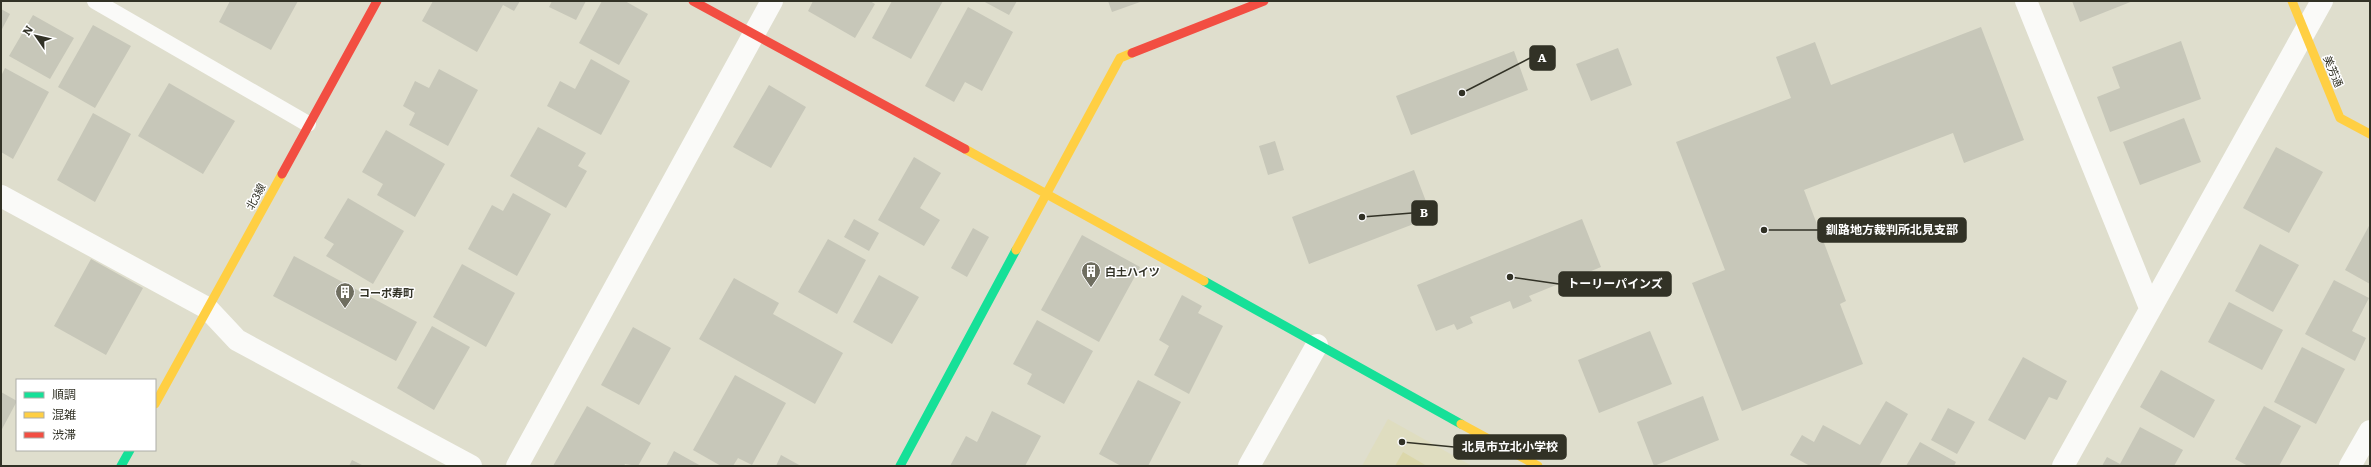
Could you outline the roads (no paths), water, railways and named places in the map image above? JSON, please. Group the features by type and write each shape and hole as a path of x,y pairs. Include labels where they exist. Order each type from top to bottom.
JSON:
{"street":[{"name":"北3線","path":"156,402 377,1"},
{"path":"694,1 1046,192 1317,345 1538,466"},
{"path":"517,466 772,1"},
{"path":"900,466 1046,192 1120,58 1264,1"},
{"path":"2026,1 2150,308"},
{"name":"美芳通","path":"2292,1 2340,118 2370,134"},
{"path":"2063,466 2322,1"},
{"path":"1,196 207,308 237,340 471,466"},
{"path":"1249,466 1317,345"},
{"path":"2350,466 2370,431"},
{"path":"121,466 129,451"}],"lane":[{"path":"95,1 308,124"}],"place":[{"name":"A","path":"1462,93"},
{"name":"B","path":"1362,217"},
{"name":"釧路地方裁判所北見支部","path":"1764,230"},
{"name":"トーリーパインズ","path":"1510,277"},
{"name":"白土ハイツ","path":"1091,288"},
{"name":"コーポ寿町","path":"345,309"},
{"name":"北見市立北小学校","path":"1402,442"}]}
